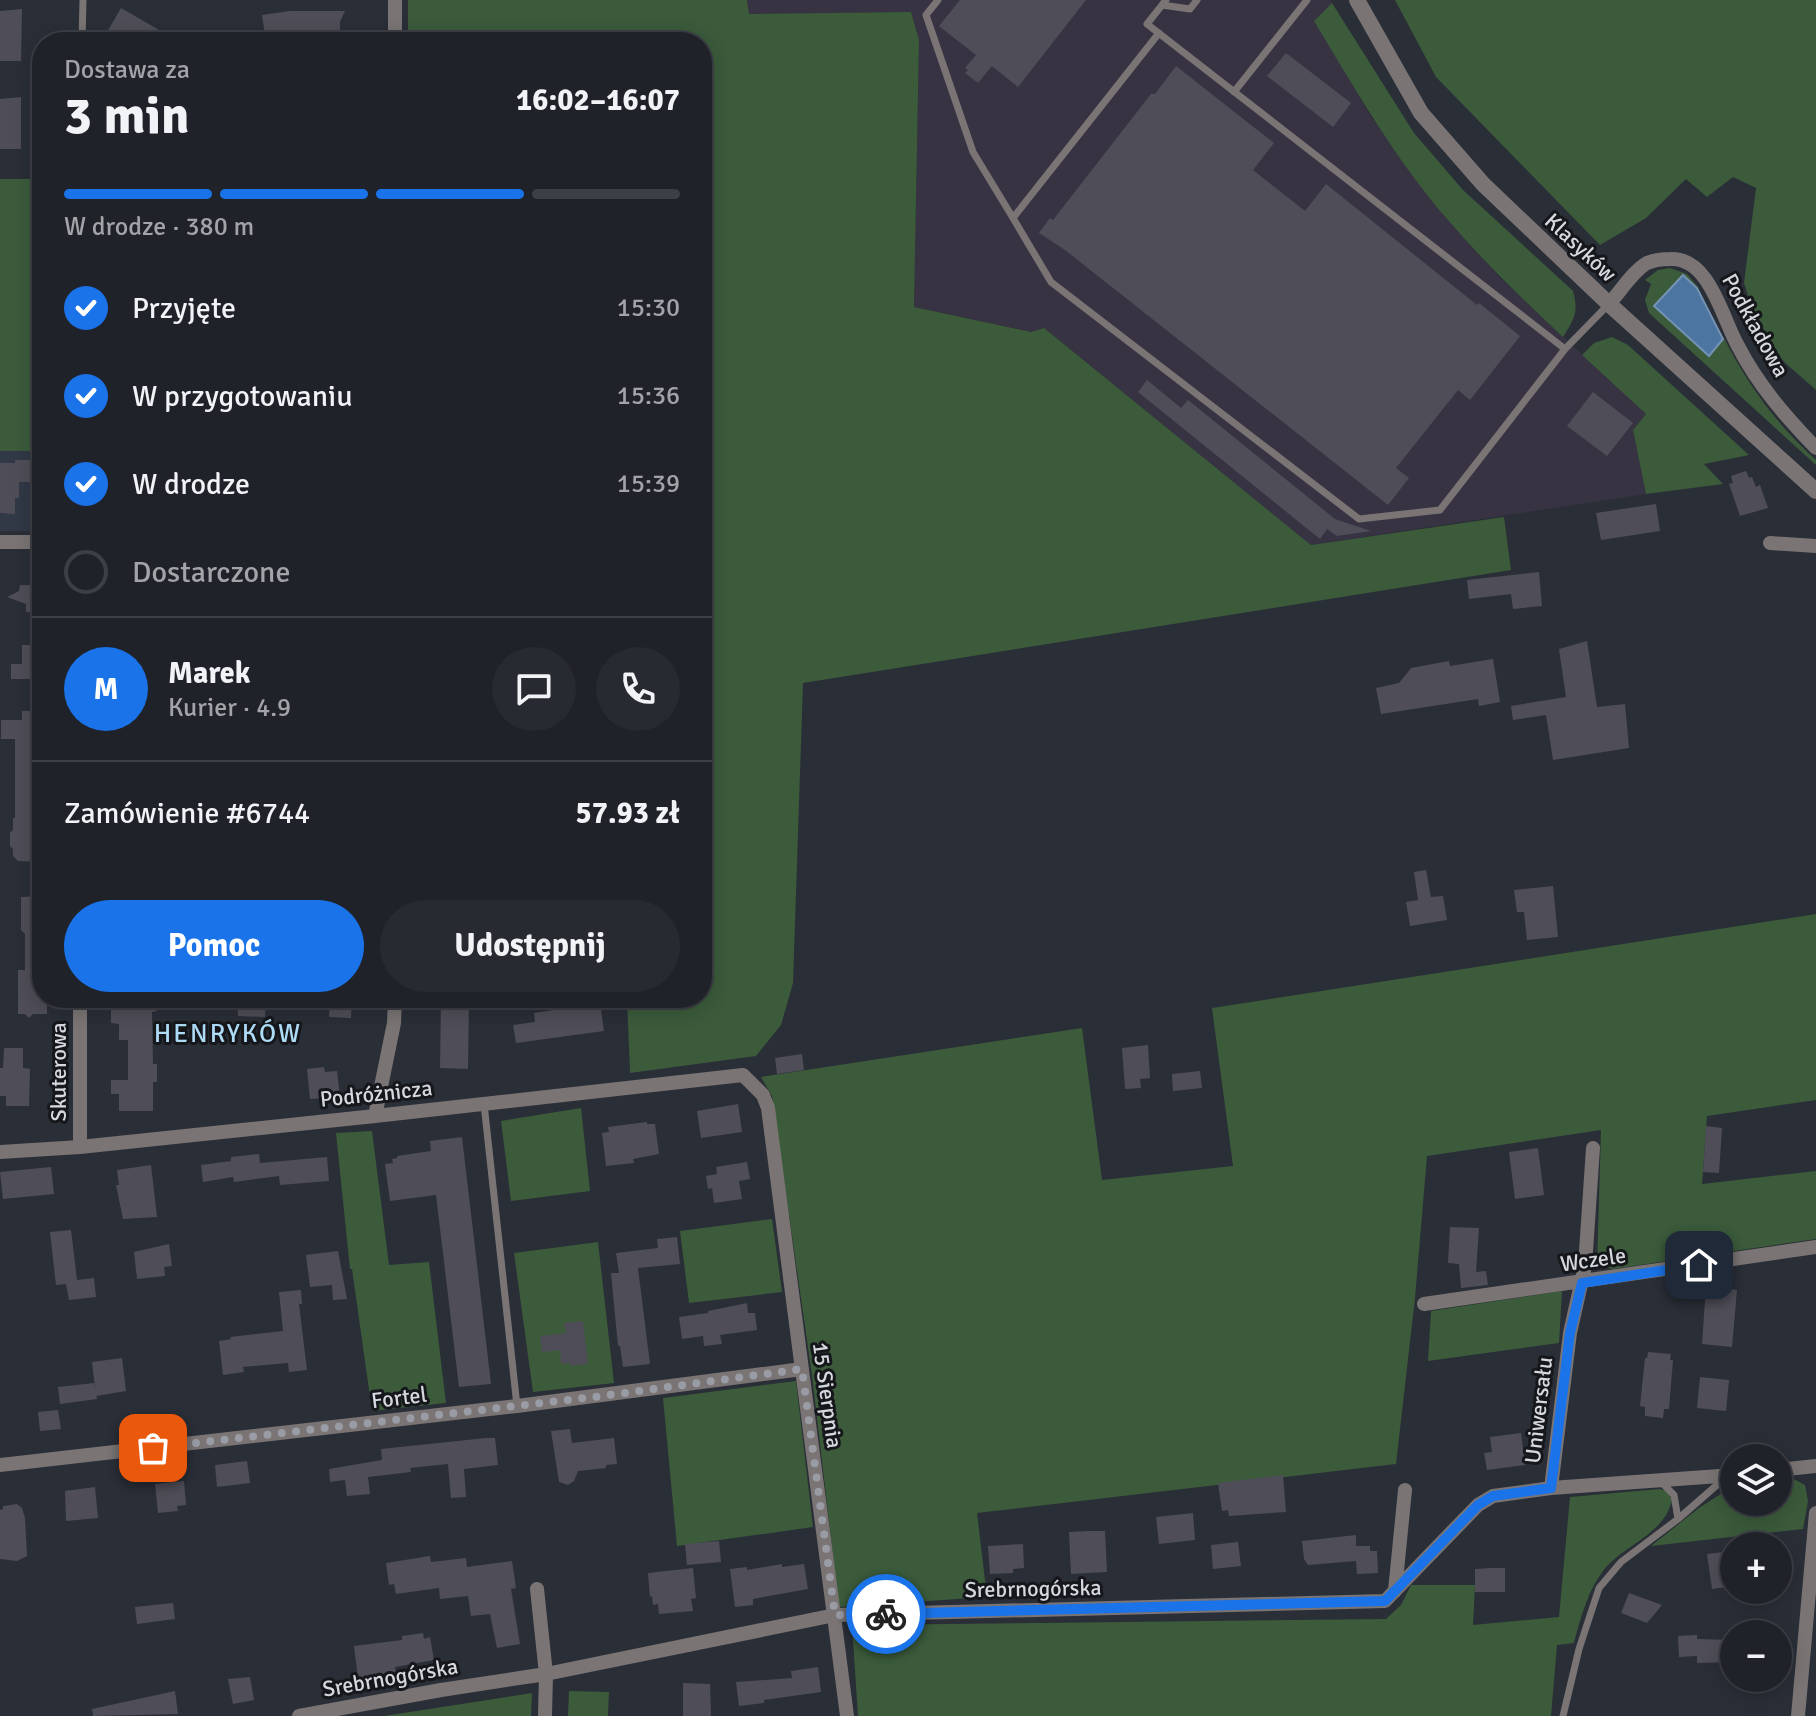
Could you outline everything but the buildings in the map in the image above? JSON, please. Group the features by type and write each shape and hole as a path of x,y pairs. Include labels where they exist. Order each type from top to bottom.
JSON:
{"street":[{"path":"395,0 395,32"},
{"name":"Klasyków","path":"1357,0 1421,113 1448,147 1609,304 1816,491"},
{"name":"Podkładowa","path":"1609,304 1646,264 1662,259 1678,259 1694,265 1706,278 1752,370 1782,413 1816,448"},
{"path":"0,542 32,542"},
{"path":"1770,543 1816,546"},
{"name":"Skuterowa","path":"80,1008 80,1147"},
{"path":"375,1116 395,1008"},
{"name":"Podróżnicza","path":"0,1152 80,1147 735,1075 743,1075 754,1083"},
{"name":"15 Sierpnia","path":"754,1083 768,1108 847,1716"},
{"name":"Uniwersału","path":"1551,1488 1570,1333 1582,1283 1593,1148"},
{"name":"Wczele","path":"1424,1304 1816,1247"},
{"name":"Fortel","path":"0,1465 517,1406 802,1369"},
{"path":"1792,1469 1816,1466"},
{"name":"Srebrnogórska","path":"299,1716 546,1674 835,1615 1385,1601 1478,1505 1493,1496 1551,1488 1720,1477"},
{"path":"1395,1591 1405,1490"},
{"path":"1798,1716 1816,1513"},
{"path":"537,1589 546,1674 545,1716"}],"lane":[{"path":"82,32 83,0"},
{"path":"938,0 926,15 973,152 1051,282 1359,519 1440,510 1565,349 1609,304"},
{"path":"1197,0 1190,9 1164,2 1147,24 1565,349"},
{"path":"1234,92 1307,0"},
{"path":"1013,218 1159,33"},
{"path":"484,1104 517,1406"},
{"path":"1660,1480 1674,1495 1678,1519"},
{"path":"1563,1716 1579,1649 1599,1588 1621,1562 1720,1485"}],"shaded area":[{"path":"747,0 1330,0 1332,3 1315,21 1370,115 1445,217 1500,278 1646,414 1633,430 1646,494 1311,545 1044,328 1031,332 914,307 919,40 911,12 749,14"},
{"path":"0,451 32,451 32,531 0,531"}],"green space":[{"path":"408,0 747,0 749,14 911,12 919,40 914,307 1031,332 1044,328 1311,545 1504,517 1511,570 803,683 793,983 781,1025 756,1056 630,1073 627,1008 712,1008 712,32 408,32"},
{"path":"1395,0 1816,0 1816,390 1783,361 1753,312 1744,283 1756,188 1733,177 1707,197 1686,179 1646,218 1600,245 1436,77"},
{"path":"1332,3 1414,133 1463,190 1573,291 1576,305 1574,316 1563,337 1461,235 1393,148 1314,21"},
{"path":"0,179 32,179 32,451 0,451"},
{"path":"1670,268 1687,274 1699,288 1683,275 1655,306 1709,356 1724,338 1764,404 1816,460 1816,465 1649,313 1645,300 1651,284 1645,280 1658,270"},
{"path":"1612,337 1628,345 1749,455 1704,464 1723,484 1646,494 1633,430 1646,414 1582,355 1594,343"},
{"path":"1816,914 1816,1100 1707,1116 1702,1184 1816,1171 1816,1239 1613,1269 1597,1266 1601,1130 1427,1156 1396,1464 977,1513 987,1597 839,1607 812,1375 772,1096 761,1077 1082,1028 1102,1180 1233,1166 1212,1008"},
{"path":"581,1108 590,1191 511,1201 501,1121"},
{"path":"372,1131 389,1265 429,1262 446,1403 372,1411 350,1269 336,1133"},
{"path":"772,1219 782,1292 689,1303 680,1231"},
{"path":"598,1242 614,1383 533,1392 514,1253"},
{"path":"1562,1291 1559,1343 1428,1361 1431,1311"},
{"path":"796,1381 813,1527 677,1546 663,1398"},
{"path":"1792,1478 1805,1485 1808,1501 1803,1529 1720,1532 1720,1538 1651,1546 1720,1494 1720,1516 1792,1516"},
{"path":"1660,1489 1667,1491 1672,1500 1668,1512 1653,1530 1606,1567 1582,1613 1574,1643 1557,1645 1551,1716 858,1716 852,1625 1386,1619 1401,1605 1411,1585 1475,1585 1473,1625 1559,1617 1570,1497"},
{"path":"569,1691 609,1692 608,1716 568,1716"},
{"path":"532,1693 531,1716 384,1716"}],"water":[{"path":"1683,275 1697,288 1723,339 1709,356 1654,306"}],"way so far":[{"path":"153,1448 602,1396 802,1369 835,1615 886,1614"}],"district":[{"name":"HENRYKÓW","path":"228,1033"}],"route":[{"path":"886,1614 1385,1601 1478,1505 1493,1496 1551,1488 1570,1333 1582,1283 1699,1265"}]}
